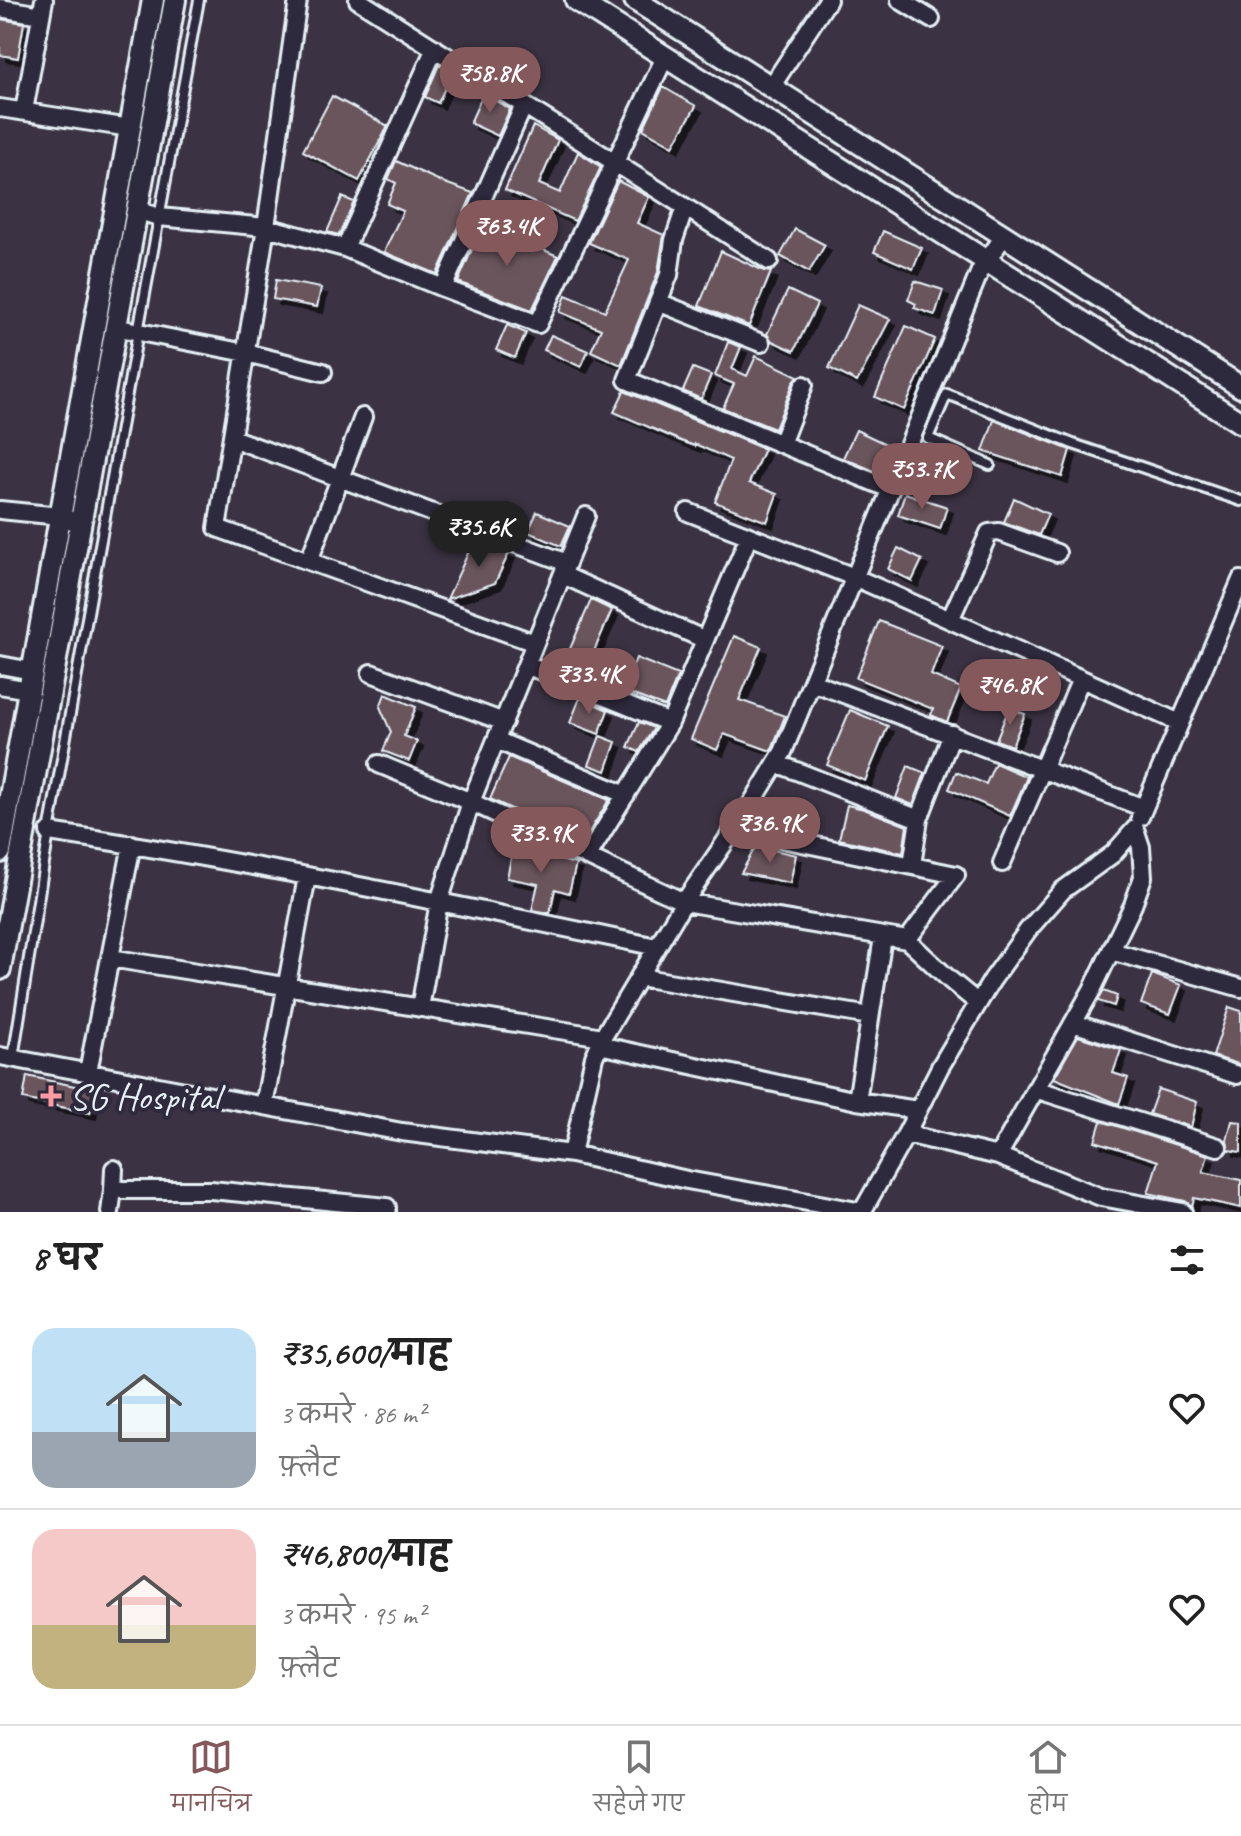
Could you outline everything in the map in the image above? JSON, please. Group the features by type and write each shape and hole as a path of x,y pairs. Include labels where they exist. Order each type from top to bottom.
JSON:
{"street":[{"path":"0,968 130,128 153,0"},
{"path":"0,852 31,680 114,327 175,0"},
{"path":"298,0 266,227 217,528 535,643"},
{"path":"358,0 769,261"},
{"path":"576,0 1241,423"},
{"path":"771,87 828,0"},
{"path":"900,0 931,19"},
{"path":"639,40 646,5 1241,387"},
{"path":"0,8 42,7 24,111"},
{"path":"345,248 435,48"},
{"path":"136,210 159,217 266,227 345,248 538,324 665,57"},
{"path":"443,288 524,105"},
{"path":"0,108 130,128"},
{"path":"685,207 674,240 669,275 627,380 890,489"},
{"path":"572,1154 594,1057 601,1041 684,902 783,752 890,489 921,435 980,271 1004,236"},
{"path":"658,302 761,343"},
{"path":"114,327 323,372"},
{"path":"781,444 804,385"},
{"path":"309,561 363,417"},
{"path":"232,438 565,569 705,640"},
{"path":"0,510 70,519"},
{"path":"688,512 854,577 1180,723"},
{"path":"420,1008 439,902 471,802 586,516"},
{"path":"950,620 989,533 999,532 1057,553"},
{"path":"587,857 670,723 749,536"},
{"path":"7,1057 402,1132 572,1154 687,1180 862,1212 940,1067 992,980 1028,930 1063,890 1113,854 1135,829 1241,580"},
{"path":"0,665 31,680"},
{"path":"526,665 670,723"},
{"path":"371,673 504,722"},
{"path":"1002,863 1081,679"},
{"path":"0,685 31,680"},
{"path":"812,682 1144,808"},
{"path":"912,865 919,819 952,734"},
{"path":"496,740 626,795"},
{"path":"776,763 919,819"},
{"path":"379,764 471,802 684,902 907,940 978,1003"},
{"path":"735,829 956,875 907,940"},
{"path":"998,1156 1073,1023 1133,905 1143,877 1141,847 1135,829"},
{"path":"49,832 132,844 307,877 657,947"},
{"path":"88,1072 132,844"},
{"path":"264,1106 307,877"},
{"path":"857,1101 883,937"},
{"path":"1111,951 1241,988"},
{"path":"110,958 601,1041 857,1101 918,1110"},
{"path":"639,977 870,1016"},
{"path":"1073,1023 1237,1075"},
{"path":"1035,1089 1218,1147"},
{"path":"906,1134 998,1156 1101,1197 1183,1212"},
{"path":"110,1212 114,1169"},
{"path":"113,1190 211,1190 387,1207 387,1212"}],"lane":[{"path":"7,1057 199,0"},
{"path":"990,465 921,435 947,394 1073,444 1241,501"}],"building":[{"path":"0,19 24,23 18,58 0,55"},
{"path":"439,65 452,73 438,103 425,97"},
{"path":"663,87 696,106 673,146 643,129"},
{"path":"483,94 510,109 498,136 470,123"},
{"path":"332,96 388,126 359,181 303,151"},
{"path":"533,126 558,140 539,184 560,193 578,152 601,167 575,221 505,190"},
{"path":"396,161 473,193 437,274 384,252 403,211 387,204 396,183 388,179"},
{"path":"618,181 649,197 637,223 664,235 658,272 621,365 591,351 601,329 560,312 566,295 605,311 629,260 589,243"},
{"path":"342,197 354,202 339,235 327,232"},
{"path":"483,224 558,256 532,310 458,282"},
{"path":"795,229 825,245 809,272 780,256"},
{"path":"883,231 922,248 913,269 874,252"},
{"path":"721,251 771,272 749,326 699,306"},
{"path":"276,280 321,288 317,307 273,299"},
{"path":"915,281 943,290 935,315 914,308 916,304 908,300"},
{"path":"788,290 817,304 794,351 772,341 767,334"},
{"path":"858,305 890,319 857,382 829,368"},
{"path":"507,325 526,333 515,358 496,350"},
{"path":"906,326 935,339 904,410 875,397"},
{"path":"551,335 588,351 581,367 544,350"},
{"path":"728,342 741,347 732,369 747,376 756,356 798,376 775,429 723,408 734,384 715,376"},
{"path":"693,368 711,375 701,399 683,391"},
{"path":"624,391 764,449 749,483 777,494 767,522 715,502 731,460 614,412"},
{"path":"994,420 1070,450 1062,477 983,451"},
{"path":"856,430 890,446 877,472 843,458"},
{"path":"905,493 947,507 940,529 898,515"},
{"path":"1014,498 1048,514 1039,535 1004,522"},
{"path":"537,512 570,526 561,546 528,532"},
{"path":"474,540 509,553 495,583 447,599"},
{"path":"898,548 922,560 912,581 888,569"},
{"path":"591,600 612,610 584,674 563,665"},
{"path":"879,621 942,646 931,675 961,688 947,722 931,715 933,709 856,678"},
{"path":"734,636 761,647 739,700 785,716 771,751 724,734 717,750 691,739"},
{"path":"636,658 678,675 665,707 623,691"},
{"path":"385,694 416,707 404,736 417,741 409,761 383,751 391,732 380,707"},
{"path":"580,698 608,710 599,734 570,723"},
{"path":"1009,708 1025,714 1012,746 996,740"},
{"path":"850,710 888,726 865,781 827,765"},
{"path":"639,722 654,728 639,752 628,747"},
{"path":"600,736 616,742 606,771 589,765"},
{"path":"509,757 609,800 583,842 490,799"},
{"path":"995,763 1027,777 1010,816 949,789 956,772 986,784"},
{"path":"908,766 925,773 913,805 896,798"},
{"path":"847,805 907,826 903,853 839,839"},
{"path":"514,843 530,846 529,852 576,864 569,893 555,889 550,913 532,910 538,884 507,878"},
{"path":"756,846 796,855 790,883 741,873"},
{"path":"1152,974 1181,985 1170,1014 1141,1004"},
{"path":"1104,991 1117,996 1114,1006 1098,1001"},
{"path":"1229,1007 1241,1011 1241,1065 1213,1056"},
{"path":"1078,1036 1121,1050 1113,1073 1128,1078 1119,1104 1054,1078"},
{"path":"27,1076 94,1090 90,1113 23,1099"},
{"path":"1158,1089 1197,1102 1191,1127 1149,1114"},
{"path":"1101,1121 1208,1155 1203,1172 1241,1180 1241,1208 1194,1198 1192,1206 1185,1201 1148,1193 1158,1161 1095,1141"},
{"path":"1232,1121 1241,1122 1241,1152 1228,1150"}],"place":[{"name":"SG Hospital","path":"51,1096"}]}
